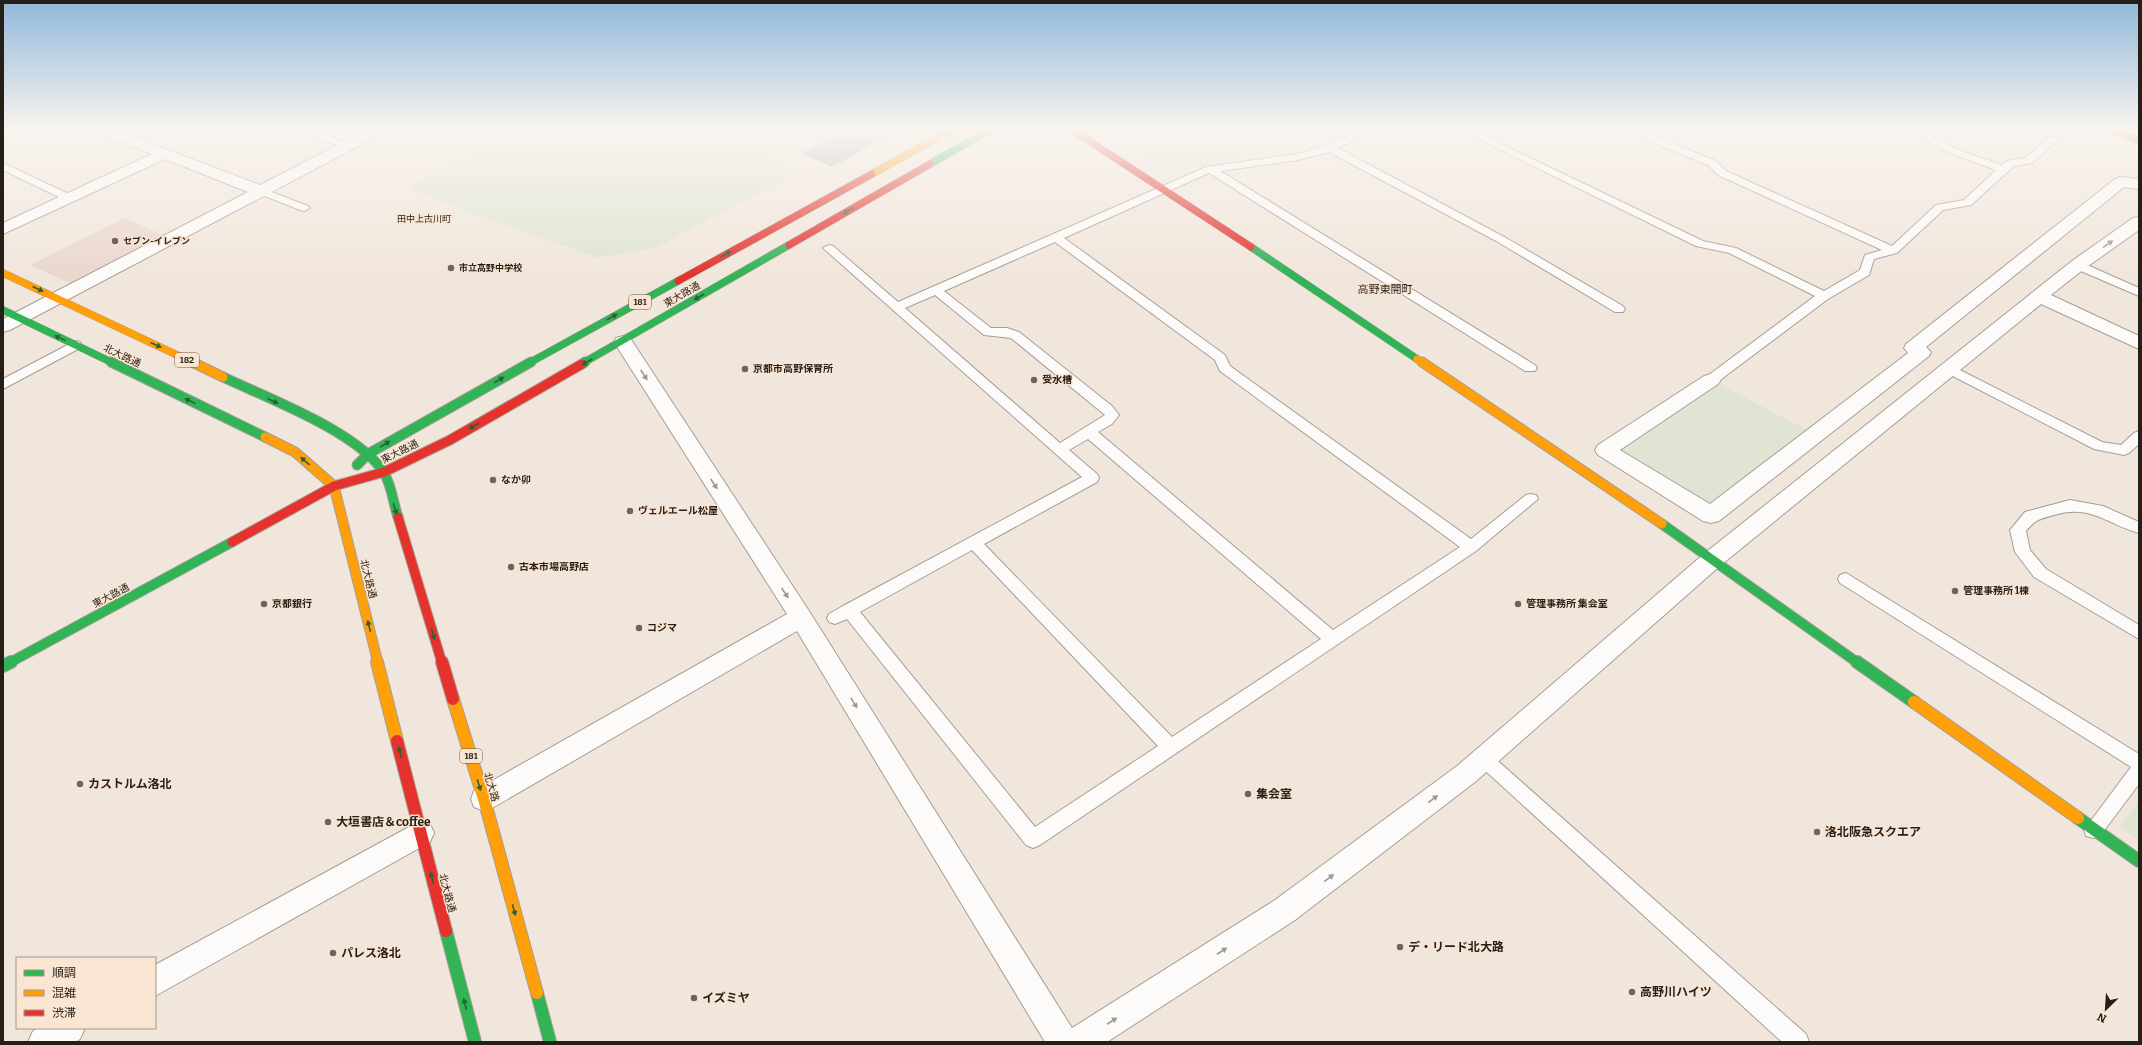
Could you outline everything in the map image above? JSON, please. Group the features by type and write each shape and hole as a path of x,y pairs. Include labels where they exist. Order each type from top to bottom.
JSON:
{"main road":[{"name":"東大路通","path":"334,486 368,454 426,420 863,178"},
{"name":"東大路通","path":"3,666 334,486 384,472 450,440 623,342 905,178"},
{"path":"1149,178 1713,559 2139,862"},
{"name":"182","path":"3,273 330,428 368,454 384,472"},
{"name":"北大路通","path":"3,310 295,452 334,486 420,833 474,1042"},
{"name":"北大路","path":"384,472 484,799 550,1042"}],"street":[{"path":"3,229 112,178"},
{"path":"226,178 261,191"},
{"path":"3,326 287,178"},
{"path":"1712,380 1605,450 1711,515 1922,352 1913,348 2121,182 2139,184"},
{"path":"1079,1042 1285,910 1466,774 1713,559 2078,266 2139,222"},
{"path":"2040,297 2139,343"},
{"path":"623,342 801,617 1063,1042"},
{"path":"484,799 801,617"},
{"path":"156,979 420,833"},
{"path":"44,1042 67,1029"}],"lane":[{"path":"27,178 68,198"},
{"path":"897,307 1191,178"},
{"path":"1224,178 1530,368"},
{"path":"1386,178 1502,240 1511,247 1619,309"},
{"path":"1565,178 1700,244 1732,250 1824,296"},
{"path":"1732,178 1893,251"},
{"path":"1712,380 1824,296 1865,272 1869,257 1893,251 1940,207 1967,203 1993,178"},
{"path":"261,191 304,208"},
{"path":"1056,237 1220,358 1225,368 1471,547"},
{"path":"829,248 1092,478 842,614 1033,839 1471,547 1531,499"},
{"path":"2078,266 2139,292"},
{"path":"936,290 988,332 1007,332 1015,335 1107,409 1112,415 1107,421 1090,433 1060,449"},
{"path":"3,385 75,345"},
{"path":"1950,369 2099,446 2124,450 2139,436"},
{"path":"1090,433 1332,640"},
{"path":"2139,528 2098,510 2070,505 2030,516 2018,530 2023,552 2040,573 2139,633"},
{"path":"973,542 1170,747"},
{"path":"1846,579 2139,763"},
{"path":"1484,759 1798,1042"},
{"path":"2093,830 2139,770"}],"shaded area":[{"path":"124,218 163,235 71,284 31,265"}],"green space":[{"path":"426,178 787,178 655,248 598,258 406,189"},
{"path":"1711,380 1815,434 1711,515 1605,450"},
{"path":"2139,801 2139,840 2120,827"}],"traffic: fast":[{"path":"582,364 789,245"},
{"path":"1251,247 1417,359"},
{"path":"357,465 368,454 426,420 678,281"},
{"path":"3,310 265,437"},
{"path":"223,377 286,406 335,432 357,446 374,460 384,473 398,517"},
{"path":"1662,524 1914,702"},
{"path":"3,666 232,542"},
{"path":"2078,818 2139,861"},
{"path":"446,931 475,1042"},
{"path":"537,993 550,1042"}],"traffic: slow":[{"path":"3,273 223,377"},
{"path":"1417,359 1662,524"},
{"path":"265,437 295,452 334,486 397,741"},
{"path":"453,699 484,799 537,993"},
{"path":"1914,702 2078,818"}],"traffic: jam":[{"path":"678,281 865,178"},
{"path":"789,245 906,178"},
{"path":"1145,178 1251,247"},
{"path":"334,486 384,472 450,440 582,364"},
{"path":"232,542 334,486"},
{"path":"398,517 453,699"},
{"path":"397,741 446,931"}],"place":[{"name":"セブン-イレブン","path":"115,241"},
{"name":"市立高野中学校","path":"451,268"},
{"name":"京都市高野保育所","path":"745,369"},
{"name":"受水槽","path":"1034,380"},
{"name":"なか卯","path":"493,480"},
{"name":"ヴェルエール松屋","path":"630,511"},
{"name":"古本市場高野店","path":"511,567"},
{"name":"管理事務所 1棟","path":"1955,591"},
{"name":"京都銀行","path":"264,604"},
{"name":"管理事務所 集会室","path":"1518,604"},
{"name":"コジマ","path":"639,628"},
{"name":"カストルム洛北","path":"80,784"},
{"name":"集会室","path":"1248,794"},
{"name":"大垣書店＆coffee","path":"328,822"},
{"name":"洛北阪急スクエア","path":"1817,832"},
{"name":"デ・リード北大路","path":"1400,947"},
{"name":"パレス洛北","path":"333,953"},
{"name":"高野川ハイツ","path":"1632,992"},
{"name":"イズミヤ","path":"694,998"}],"district":[{"name":"田中上古川町","path":"424,219"},
{"name":"高野東開町","path":"1385,289"}]}
